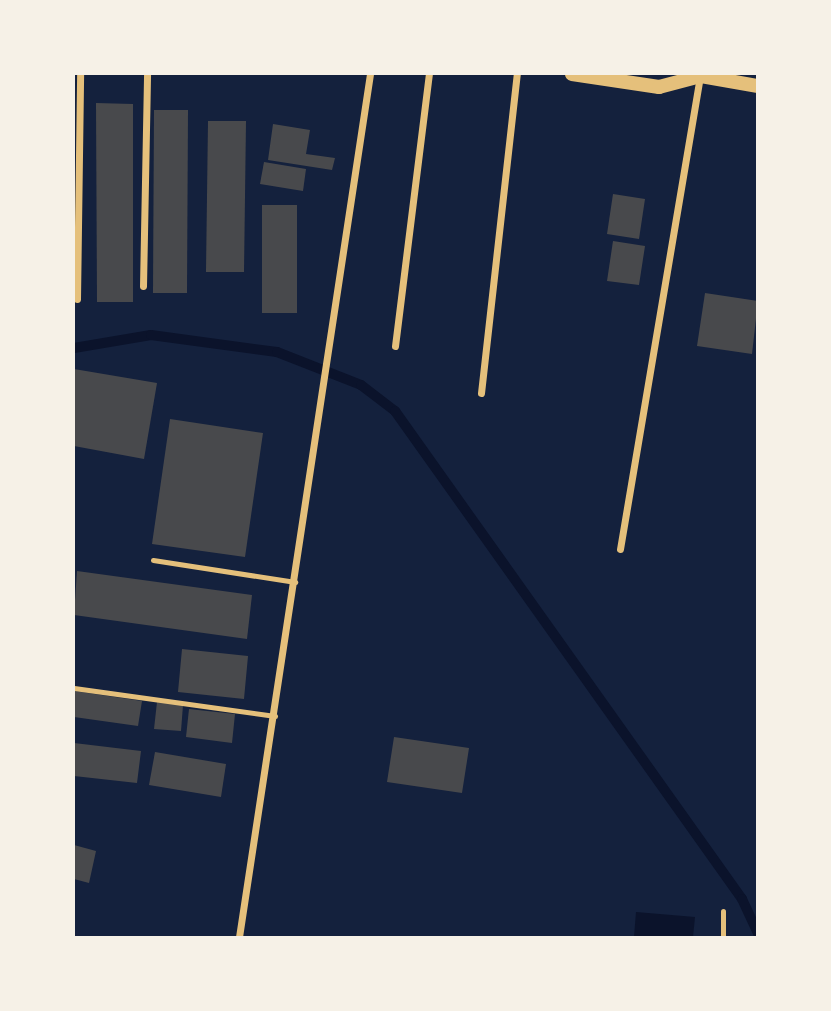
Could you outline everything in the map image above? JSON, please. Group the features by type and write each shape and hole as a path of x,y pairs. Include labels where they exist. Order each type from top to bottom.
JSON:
{"main road":[{"path":"572,74 659,87 699,75 758,86"}],"street":[{"path":"78,299 80,74"},
{"path":"143,286 147,74"},
{"path":"239,937 275,716 370,74"},
{"path":"395,346 429,74"},
{"path":"481,393 517,74"},
{"path":"620,549 699,75"}],"lane":[{"path":"153,560 295,582"},
{"path":"74,688 275,716"},
{"path":"723,911 723,937"}],"water":[{"path":"636,912 695,917 693,937 634,937"}],"building":[{"path":"96,103 133,104 133,302 97,302"},
{"path":"154,110 188,110 187,293 153,293"},
{"path":"208,121 246,121 244,272 206,272"},
{"path":"273,124 310,130 306,154 335,158 332,170 268,160"},
{"path":"264,162 306,169 303,191 260,184"},
{"path":"613,194 645,199 639,239 607,234"},
{"path":"262,205 297,205 297,313 262,313"},
{"path":"613,241 645,246 639,285 607,281"},
{"path":"705,293 758,301 752,354 697,346"},
{"path":"74,369 157,383 144,459 74,446"},
{"path":"170,419 263,433 245,557 152,544"},
{"path":"77,571 252,595 247,639 74,615"},
{"path":"182,649 248,656 244,699 178,692"},
{"path":"74,691 142,701 138,726 74,717"},
{"path":"157,702 183,705 181,731 154,729"},
{"path":"189,709 235,714 232,743 186,737"},
{"path":"394,737 469,748 462,793 387,782"},
{"path":"74,743 141,751 137,783 74,776"},
{"path":"155,752 226,764 221,797 149,785"},
{"path":"74,845 96,851 89,883 74,879"}],"waterway":[{"path":"74,348 151,335 277,352 361,385 395,411 742,899 758,934"}]}
